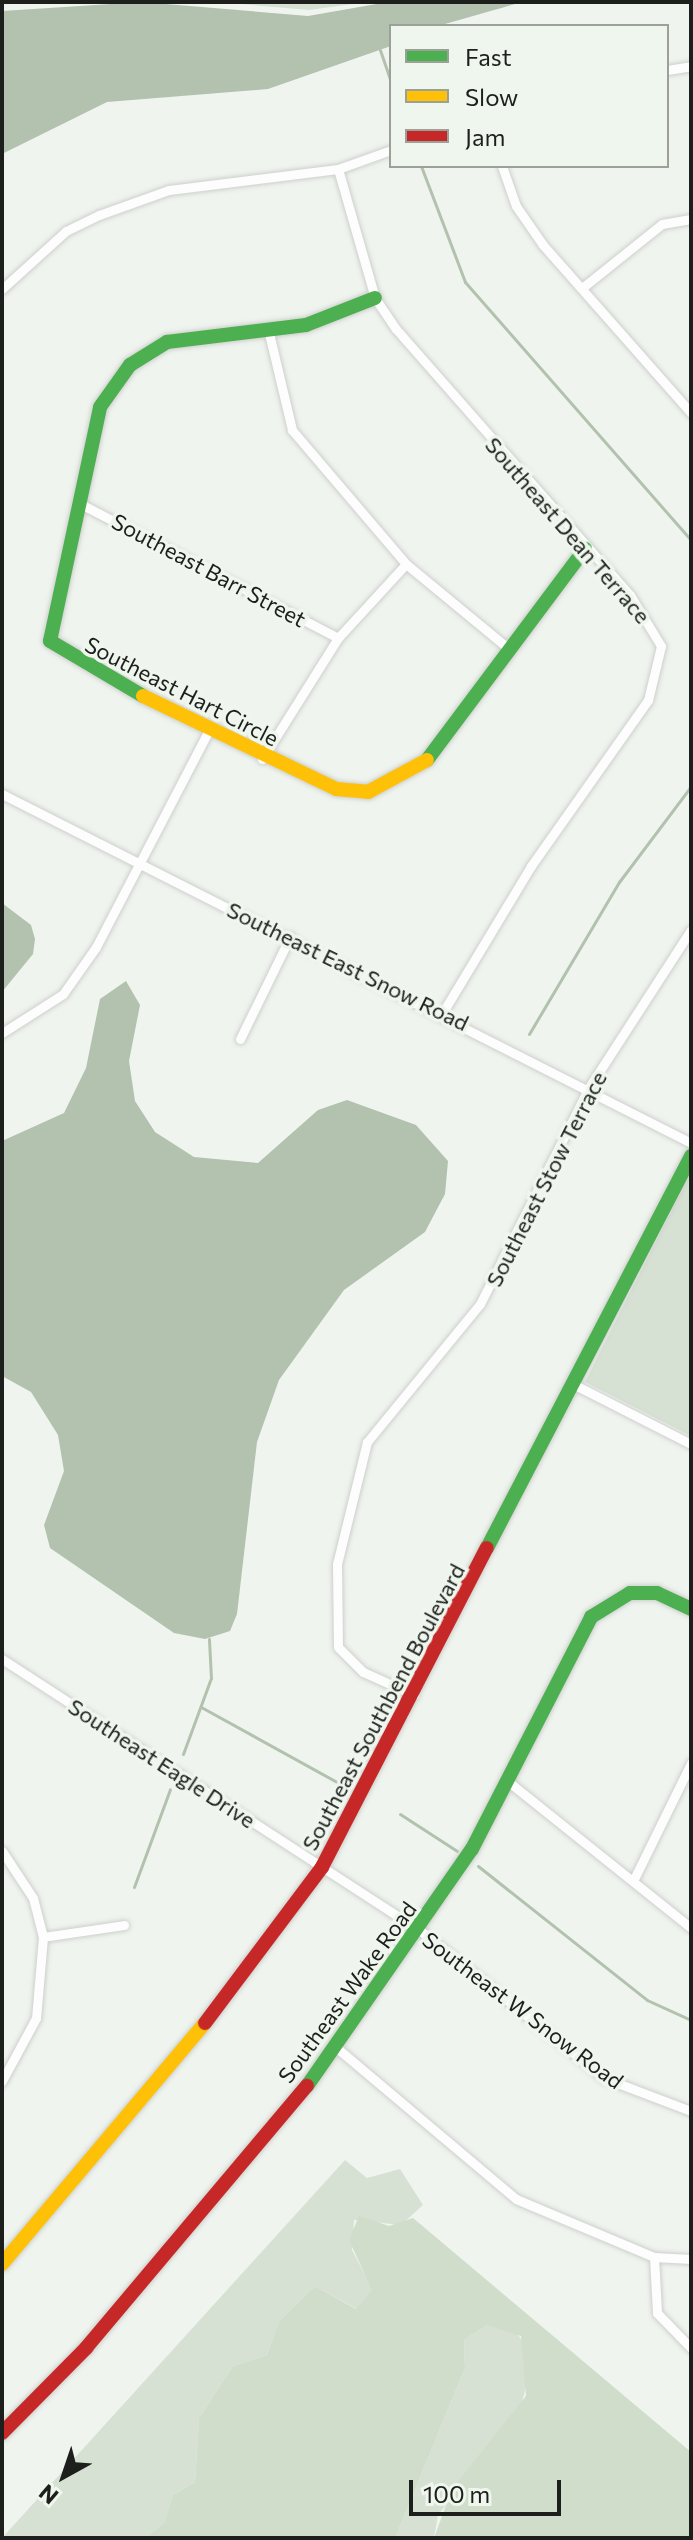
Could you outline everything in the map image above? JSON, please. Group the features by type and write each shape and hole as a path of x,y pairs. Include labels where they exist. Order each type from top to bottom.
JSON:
{"street":[{"path":"669,70 691,66"},
{"path":"2,289 66,231 99,215 169,190 338,169 389,151"},
{"path":"503,168 516,206 582,288 687,401 691,413"},
{"name":"Southeast Dean Terrace","path":"338,169 375,298 585,549 650,620 661,646 661,671 443,1012"},
{"path":"582,288 662,224 691,219"},
{"name":"Southeast Hart Circle","path":"375,298 306,325 167,342 130,365 100,407 50,641 208,732 262,759 336,789 368,792 394,784 422,767 585,549"},
{"path":"268,329 292,430 406,564 509,649"},
{"name":"Southeast Barr Street","path":"79,503 338,638"},
{"path":"262,759 338,638 406,564"},
{"path":"2,1033 63,994 139,864 208,732"},
{"name":"Southeast East Snow Road","path":"2,794 443,1012 691,1143"},
{"name":"Southeast Stow Terrace","path":"417,1696 363,1672 338,1647 337,1564 367,1442 480,1304 588,1089 691,930"},
{"path":"240,1039 290,937"},
{"name":"Southeast Southbend Boulevard","path":"2,2264 252,1967 322,1867 417,1696 691,1156"},
{"path":"575,1385 691,1444"},
{"name":"Southeast Wake Road","path":"2,2433 86,2348 338,2049 422,1932 510,1783 591,1617 630,1593 657,1593 691,1609"},
{"name":"Southeast Eagle Drive","path":"2,1659 322,1867"},
{"path":"635,1877 691,1763"},
{"path":"510,1783 635,1877 691,1928"},
{"path":"2,1851 33,1898 43,1937 36,2018 2,2081"},
{"name":"Southeast W Snow Road","path":"322,1867 422,1932 604,2078 691,2111"},
{"path":"43,1937 124,1925"},
{"path":"338,2049 516,2199 654,2257 691,2259"},
{"path":"654,2257 657,2313 691,2348"}],"shaded area":[{"path":"142,2 308,16 388,2 522,2 445,24 389,24 389,47 268,89 107,102 2,154 2,11"},
{"path":"218,2 368,2 309,10"},
{"path":"2,903 31,925 35,939 33,954 2,992"},
{"path":"126,981 140,1005 129,1061 135,1101 155,1132 194,1157 258,1163 318,1110 347,1100 416,1125 448,1161 445,1194 425,1232 344,1290 279,1380 257,1442 237,1614 230,1631 205,1639 174,1633 50,1548 44,1525 64,1471 58,1435 31,1392 2,1376 2,1141 64,1113 86,1068 100,999"},
{"path":"691,1172 691,1436 585,1382"},
{"path":"345,2160 367,2178 400,2169 423,2205 401,2225 354,2220 352,2250 373,2290 357,2309 315,2286 279,2321 267,2355 233,2366 199,2418 195,2482 173,2495 164,2523 145,2538 2,2538"},
{"path":"359,2216 389,2226 413,2218 691,2452 691,2538 434,2538 452,2489 526,2396 521,2336 487,2325 464,2340 465,2368 395,2538 145,2538 164,2523 173,2495 195,2482 199,2418 233,2366 267,2355 279,2321 315,2286 356,2309 372,2290 349,2240"},
{"path":"487,2325 516,2331 525,2346 527,2383 519,2413 438,2515 434,2538 395,2538 465,2368 464,2340"}],"waterway":[{"path":"380,50 389,76"},
{"path":"422,168 465,282 691,540"},
{"path":"529,1034 619,882 691,786"},
{"path":"183,1754 211,1678 209,1639"},
{"path":"201,1707 346,1787"},
{"path":"134,1887 170,1789"},
{"path":"400,1814 457,1851"},
{"path":"478,1866 647,2000 691,2020"}],"traffic: fast":[{"path":"143,696 50,641 100,407 130,365 167,342 306,325 375,298"},
{"path":"427,760 585,549"},
{"path":"487,1548 691,1156"},
{"path":"307,2086 472,1849 591,1617 630,1593 657,1593 691,1609"}],"traffic: slow":[{"path":"143,696 336,789 368,792 427,760"},
{"path":"2,2264 205,2023"}],"traffic: jam":[{"path":"205,2023 322,1867 487,1548"},
{"path":"2,2433 86,2348 307,2086"}]}
